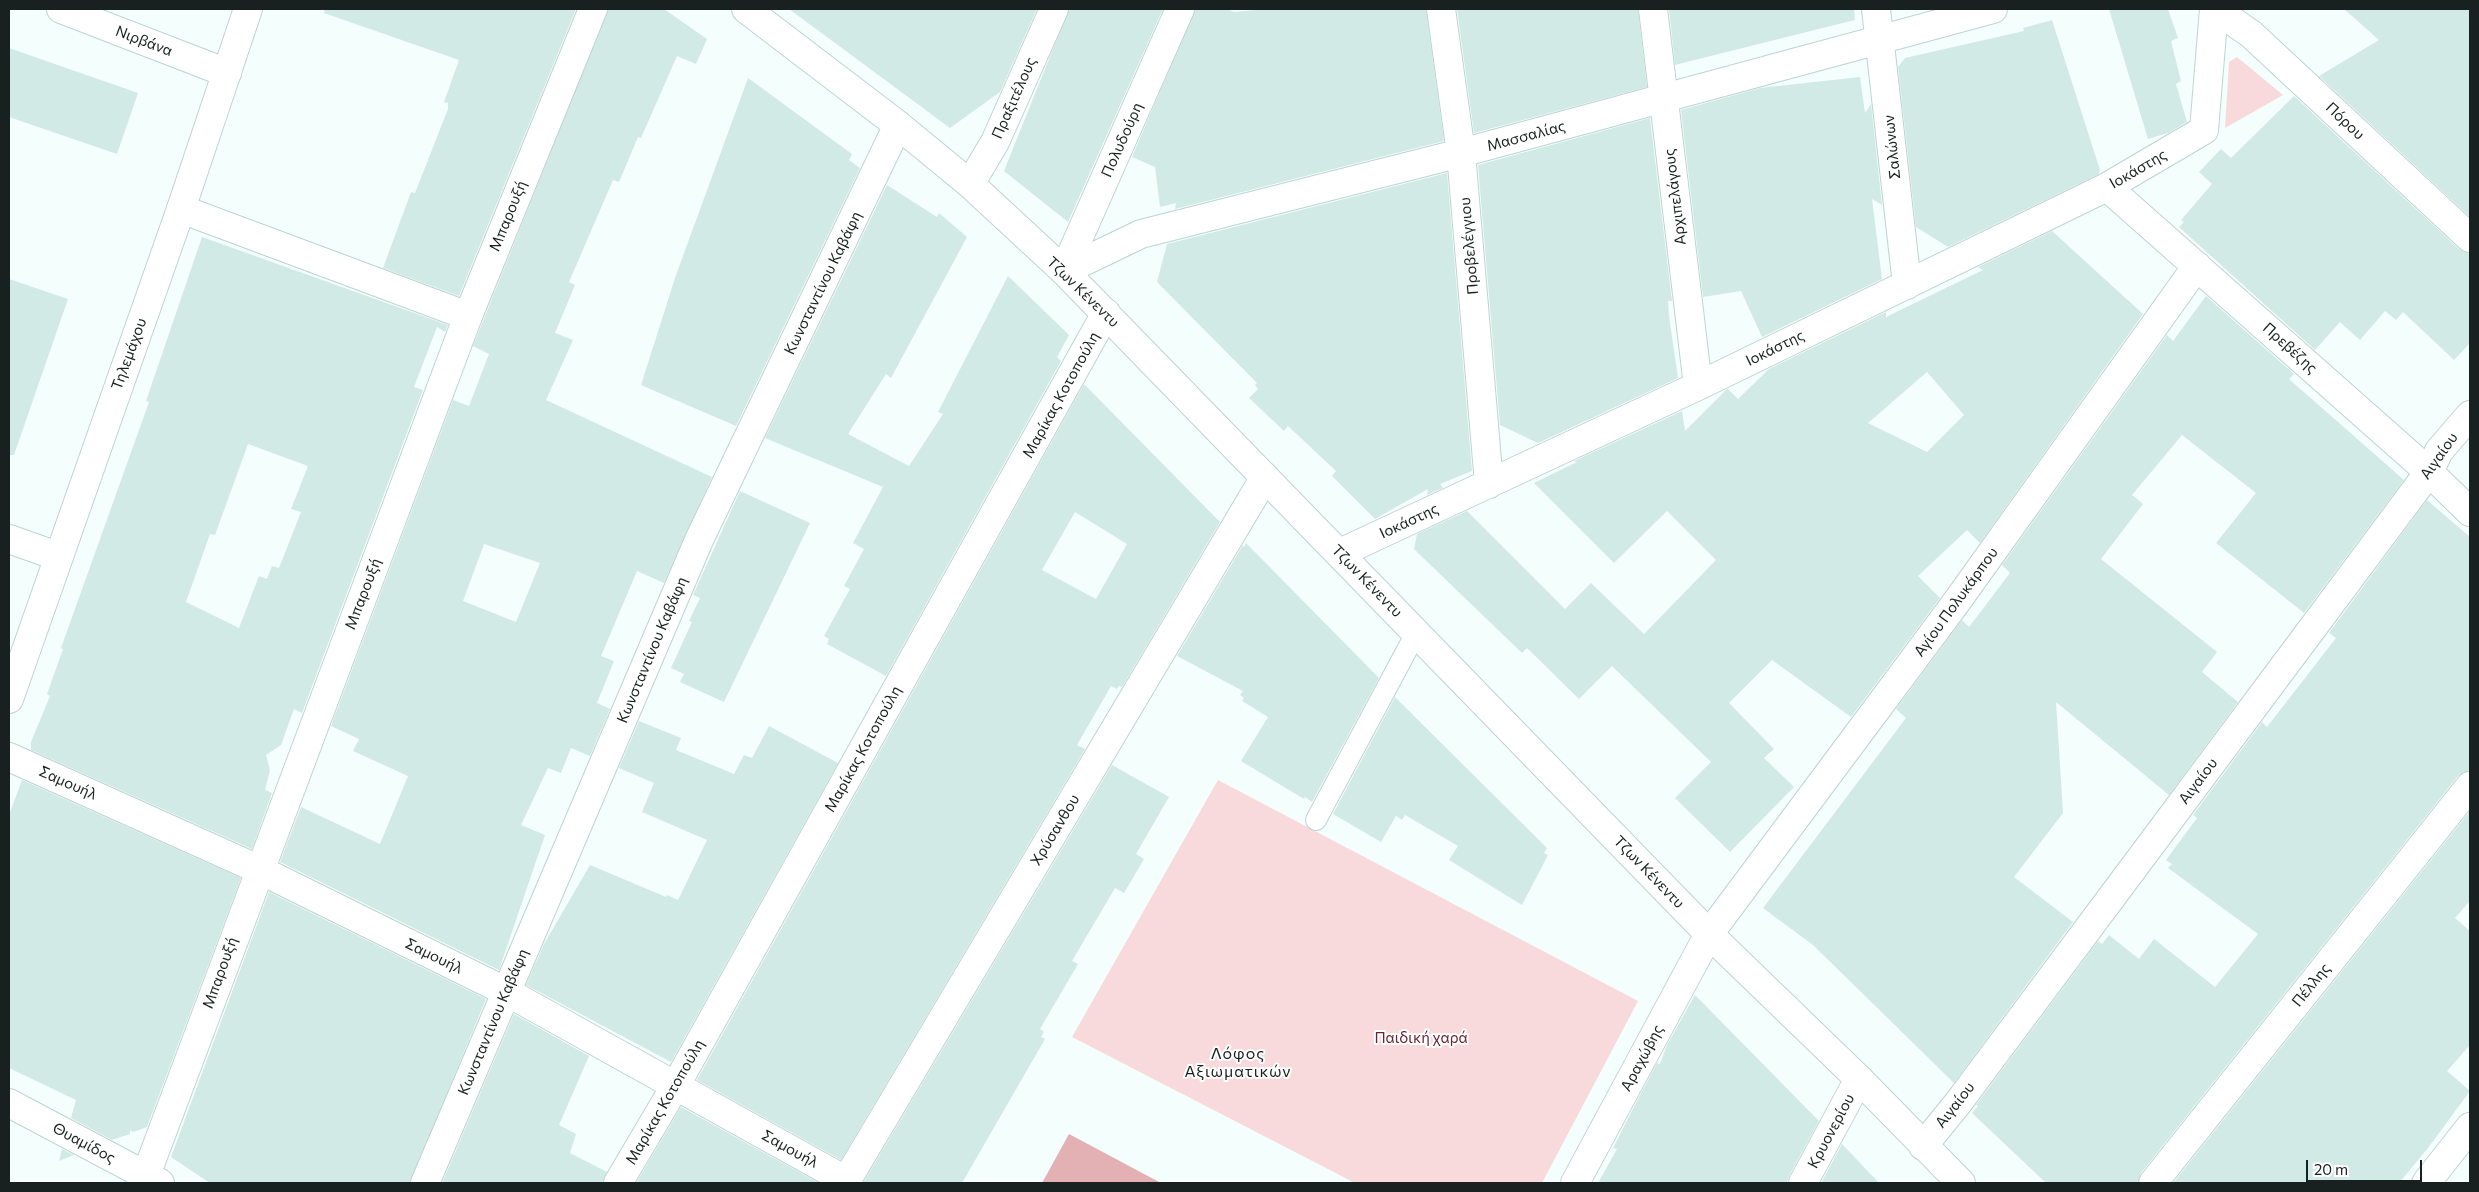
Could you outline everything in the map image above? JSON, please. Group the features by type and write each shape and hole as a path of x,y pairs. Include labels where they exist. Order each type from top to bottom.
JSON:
{"street":[{"name":"Νιρβάνα","path":"60,9 227,73"},
{"name":"Τηλεμάχου","path":"9,699 57,556 181,209 248,9"},
{"name":"Μπαρουξή","path":"149,1180 258,869 468,316 593,9"},
{"name":"Τζων Κένεντυ","path":"746,9 898,125 970,184 1064,272 1340,553 1709,934 1859,1079 1961,1183"},
{"name":"Πραξιτέλους","path":"970,184 995,142 1054,9"},
{"name":"Πολυδούρη","path":"1064,272 1180,9"},
{"name":"Προβελέγγιου","path":"1441,9 1461,153 1489,484"},
{"name":"Αρχιπελάγους","path":"1653,9 1698,386"},
{"name":"Σαλώνων","path":"1876,9 1906,285"},
{"name":"Μασσαλίας","path":"1064,272 1142,234 1461,153 1993,9"},
{"name":"Ιοκάστης","path":"1340,553 1698,386 2107,187 2204,130 2215,9"},
{"name":"Πόρου","path":"2215,9 2251,34 2470,238"},
{"name":"Κωνσταντίνου Καβάφη","path":"425,1183 505,991 699,540 898,125"},
{"name":"Πρεβέζης","path":"2107,187 2429,472 2470,512"},
{"path":"181,209 468,316"},
{"name":"Αγίου Πολυκάρπου","path":"1709,934 1956,604 2197,266"},
{"name":"Μαρίκας Κοτοπούλη","path":"618,1183 676,1085 1106,313"},
{"name":"Αιγαίου","path":"1923,1146 1958,1103 2429,472 2439,451 2470,415"},
{"name":"Χρύσανθου","path":"846,1182 1265,477"},
{"path":"9,540 57,556"},
{"name":"Σαμουήλ","path":"9,757 258,869 505,991 676,1085 846,1182"},
{"name":"Πέλλης","path":"2152,1183 2470,786"},
{"name":"Αραχώβης","path":"1575,1183 1709,934"},
{"name":"Κρυονερίου","path":"1803,1183 1859,1079"},
{"name":"Θυαμίδος","path":"9,1103 149,1180"},
{"path":"2426,1183 2470,1127"}],"lane":[{"path":"1316,820 1416,633"}],"green space":[{"path":"2237,57 2283,95 2225,128 2229,62"},
{"name":"Παιδική χαρά","path":"1218,780 1638,1001 1542,1183 1355,1183 1072,1037"}],"shaded area":[{"path":"1069,1134 1161,1183 1042,1183"}],"building":[{"path":"325,9 576,9 459,296 383,268 411,192 415,193 448,109 448,103 444,102 459,60 324,13"},
{"path":"608,9 664,9 707,39 696,64 677,56 641,138 638,137 619,182 613,180 569,282 575,285 555,333 573,340 546,400 712,477 664,583 637,571 601,656 614,661 597,703 610,709 590,756 571,748 561,773 548,768 521,825 545,835 499,970 280,862 301,807 380,844 408,776 353,751 359,739 331,726 453,400 469,406 489,354 473,346","holes":["484,544 540,563 516,622 463,601"]},
{"path":"789,9 1037,9 1000,92 950,128"},
{"path":"1069,9 1163,9 1068,222 1004,171"},
{"path":"1195,9 1227,9 1234,12 1266,9 1426,9 1444,141 1175,209 1176,203 1160,207 1155,167 1132,157"},
{"path":"1457,9 1638,9 1647,87 1474,133"},
{"path":"1669,9 1854,9 1855,20 1675,65"},
{"path":"2109,9 2168,9 2178,38 2171,41 2181,81 2176,84 2187,122 2168,133 2148,139"},
{"path":"2344,9 2470,9 2470,217 2319,76 2379,40"},
{"path":"2052,20 2100,170 2099,174 1948,247 1916,227 1898,67 1905,58 2024,31 2023,28"},
{"path":"9,48 138,93 117,154 9,117"},
{"path":"1860,77 1865,113 1871,104 1882,205 1872,199 1882,279 1762,337 1741,291 1703,297 1681,110 1760,88"},
{"path":"748,78 852,154 849,160 860,168 736,426 641,385 676,275"},
{"path":"2294,96 2459,249 2470,253 2470,343 2454,360 2403,312 2396,320 2385,311 2360,340 2340,322 2315,350 2179,227 2184,222 2181,220 2212,184 2199,172 2221,149 2231,158"},
{"path":"1650,118 1672,301 1668,301 1669,316 1678,378 1538,443 1500,425 1478,165"},
{"path":"1447,173 1472,471 1440,484 1443,488 1427,495 1428,489 1375,519 1332,476 1336,471 1288,426 1284,431 1249,398 1258,389 1255,385 1257,383 1157,282 1167,244"},
{"path":"887,185 937,217 939,213 967,237 891,378 886,374 848,434 909,466 943,414 938,412 1008,276 1069,335 1057,357 1061,361 886,676 827,644 829,639 824,636 850,589 844,586 864,549 853,543 883,487 765,438"},
{"path":"2052,231 2143,314 1980,543 1967,530 1918,576 1940,598 1851,717 1772,660 1729,703 1774,749 1764,758 1794,787 1730,852 1675,798 1711,762 1612,666 1579,699 1527,648 1522,653 1414,549 1417,534 1467,511 1565,609 1591,583 1644,634 1716,560 1667,511 1614,563 1534,483 1577,462 1574,461 1682,411 1685,431 1726,390 1728,389 1738,399 1769,369 1886,312 1886,317 1983,270 1978,267","holes":["1927,372 1964,415 1927,452 1868,423"]},
{"path":"202,237 448,325 445,332 437,327 414,387 423,390 302,713 294,709 281,745 266,755 270,770 265,790 272,793 252,849 31,750 31,742 50,696 47,694 63,649 61,648 149,402 146,401","holes":["248,444 308,466 291,509 301,512 279,568 272,566 267,579 259,576 239,628 186,602 210,534 215,535"]},
{"path":"9,279 68,299 14,455 9,455"},
{"path":"2206,296 2294,374 2289,379 2404,480 2304,613 2216,543 2256,493 2182,435 2132,495 2143,504 2101,559 2217,652 2202,672 2238,702 2169,795 2056,702 2063,813 2014,877 2073,922 1954,1083 1813,945 1763,908 1906,718 1896,709 1962,620 1969,627 2010,573 2002,565 2167,335 2173,341"},
{"path":"1084,384 1220,522 1122,687 1119,686 1117,689 1111,686 1077,745 1085,749 841,1160 697,1080","holes":["1075,512 1127,544 1096,599 1042,570"]},
{"path":"740,491 810,523 724,702 680,682 684,674 671,668 692,622 689,621 700,598 693,595"},
{"path":"2427,500 2470,537 2470,771 2458,776 2141,1173 2138,1183 2046,1183 1972,1113 1978,1106 1976,1105 2098,941 2102,944 2109,935 2139,959 2154,939 2215,987 2258,934 2168,868 2172,864 2166,860 2197,818 2193,815 2262,722 2267,727 2336,638 2329,633"},
{"path":"1246,543 1379,678 1312,802 1241,761 1268,717 1242,701 1244,698 1240,695 1243,691 1177,656 1243,545 1244,547"},
{"path":"1395,697 1547,848 1544,853 1548,855 1522,905 1449,860 1458,846 1405,815 1402,820 1396,816 1381,842 1333,814"},
{"path":"639,721 681,738 676,750 734,774 744,755 752,758 769,726 838,763 671,1062 526,985 544,944 590,865 666,897 667,895 678,900 707,840 642,812 654,783 619,768"},
{"path":"1112,765 1169,797 1136,854 1144,859 1124,893 1115,888 1072,961 1078,964 1040,1029 1044,1032 1041,1037 1045,1039 962,1183 863,1183"},
{"path":"22,780 241,878 147,1127 133,1132 130,1130 130,1134 112,1140 71,1118 76,1100 9,1068 9,815"},
{"path":"2470,811 2470,901 2455,918 2470,931 2470,1045 2447,1071 2470,1091 2428,1148 2399,1183 2173,1183"},
{"path":"269,892 486,999 410,1183 210,1183 171,1157"},
{"path":"1695,995 1819,1121 1787,1183 1598,1183 1617,1149 1613,1148 1638,1099 1657,1063 1660,1064 1667,1045"},
{"path":"514,1014 589,1056 559,1125 576,1134 570,1153 607,1172 602,1183 442,1183"},
{"path":"681,1107 819,1183 636,1183"},
{"path":"1842,1144 1879,1183 1821,1183"},
{"path":"62,1149 74,1155 59,1161"}],"district":[{"name":"Λόφος Αξιωματικών","path":"1238,1063"}]}
